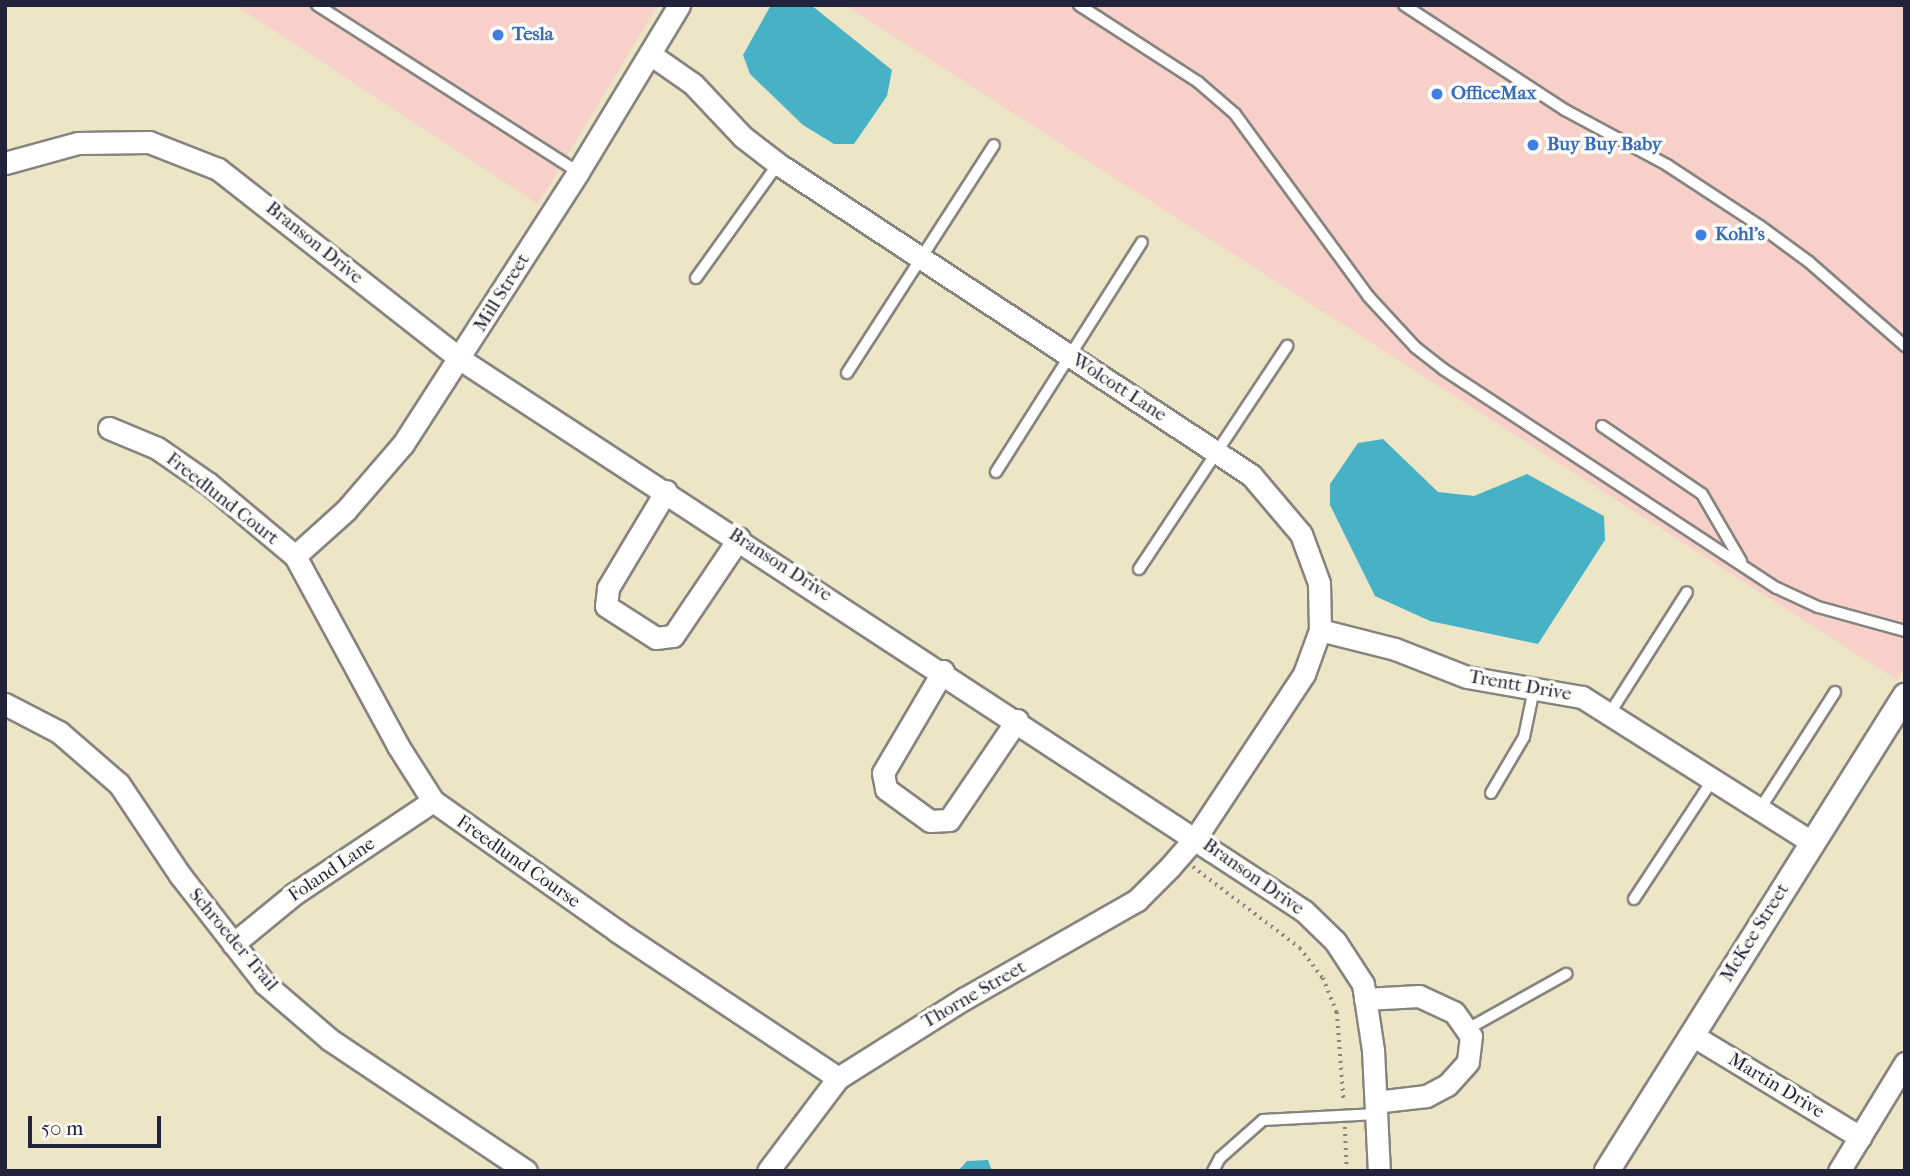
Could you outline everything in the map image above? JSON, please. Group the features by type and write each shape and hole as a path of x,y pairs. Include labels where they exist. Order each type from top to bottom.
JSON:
{"street":[{"name":"Mill Street","path":"295,556 346,510 403,444 578,172 679,5"},
{"name":"Wolcott Lane","path":"650,54 693,84 743,137 778,164 1217,452 1270,494 1301,534 1319,583 1320,630 1304,674 1196,837"},
{"name":"Branson Drive","path":"5,163 78,142 149,142 218,169 460,359 943,671 1304,911 1335,941 1363,984 1377,1108 1379,1171"},
{"name":"Freedlund Court","path":"109,428 157,448 188,469 295,556"},
{"path":"666,491 608,588 606,606 656,638 673,636 739,538"},
{"name":"Freedlund Course","path":"295,556 398,746 433,801 531,873 838,1078"},
{"name":"Trentt Drive","path":"1320,630 1395,649 1467,677 1582,697 1811,842"},
{"path":"943,671 883,773 886,789 930,821 949,820 1017,720"},
{"name":"Schroeder Trail","path":"5,704 59,732 119,784 180,875 264,983 329,1039 526,1171"},
{"name":"McKee Street","path":"1607,1171 1811,842 1901,707"},
{"name":"Foland Lane","path":"233,944 293,894 433,801"},
{"name":"Thorne Street","path":"768,1171 838,1078 965,998 1137,900 1196,837"},
{"path":"1365,999 1419,996 1454,1012 1471,1037 1468,1062 1447,1085 1426,1096 1377,1108"},
{"name":"Martin Drive","path":"1692,1035 1860,1137"},
{"path":"1839,1171 1905,1063"}],"lane":[{"path":"317,5 578,172"},
{"path":"1079,5 1198,82 1235,114 1368,296 1415,347 1754,572 1818,607 1905,631"},
{"path":"1404,5 1565,110 1667,165 1760,226 1809,262 1905,346"},
{"path":"847,373 923,259 994,145"},
{"path":"696,278 778,164"},
{"path":"996,472 1142,242"},
{"path":"1139,569 1287,346"},
{"path":"1602,426 1702,494 1728,543 1754,572"},
{"path":"1610,713 1687,592"},
{"path":"1491,793 1524,737 1534,689"},
{"path":"1760,809 1835,692"},
{"path":"1634,899 1713,779"},
{"path":"1466,1030 1566,974"},
{"path":"1213,1171 1220,1158 1263,1121 1344,1116 1377,1108"}],"path":[{"path":"1193,867 1293,942 1323,978 1337,1012 1347,1171"}],"shaded area":[{"path":"235,5 658,5 538,204"},
{"path":"845,5 1905,5 1905,666 1897,680"}],"water":[{"path":"771,5 811,5 892,70 887,96 854,144 834,144 803,125 750,74 743,55"},
{"path":"1383,439 1438,492 1474,496 1527,474 1604,516 1605,540 1538,644 1430,621 1375,596 1330,505 1330,484 1358,443"},
{"path":"988,1160 992,1171 958,1171 967,1161"}],"place":[{"name":"Tesla","path":"498,35"},
{"name":"OfficeMax","path":"1437,94"},
{"name":"Buy Buy Baby","path":"1533,145"},
{"name":"Kohl's","path":"1701,235"}]}
